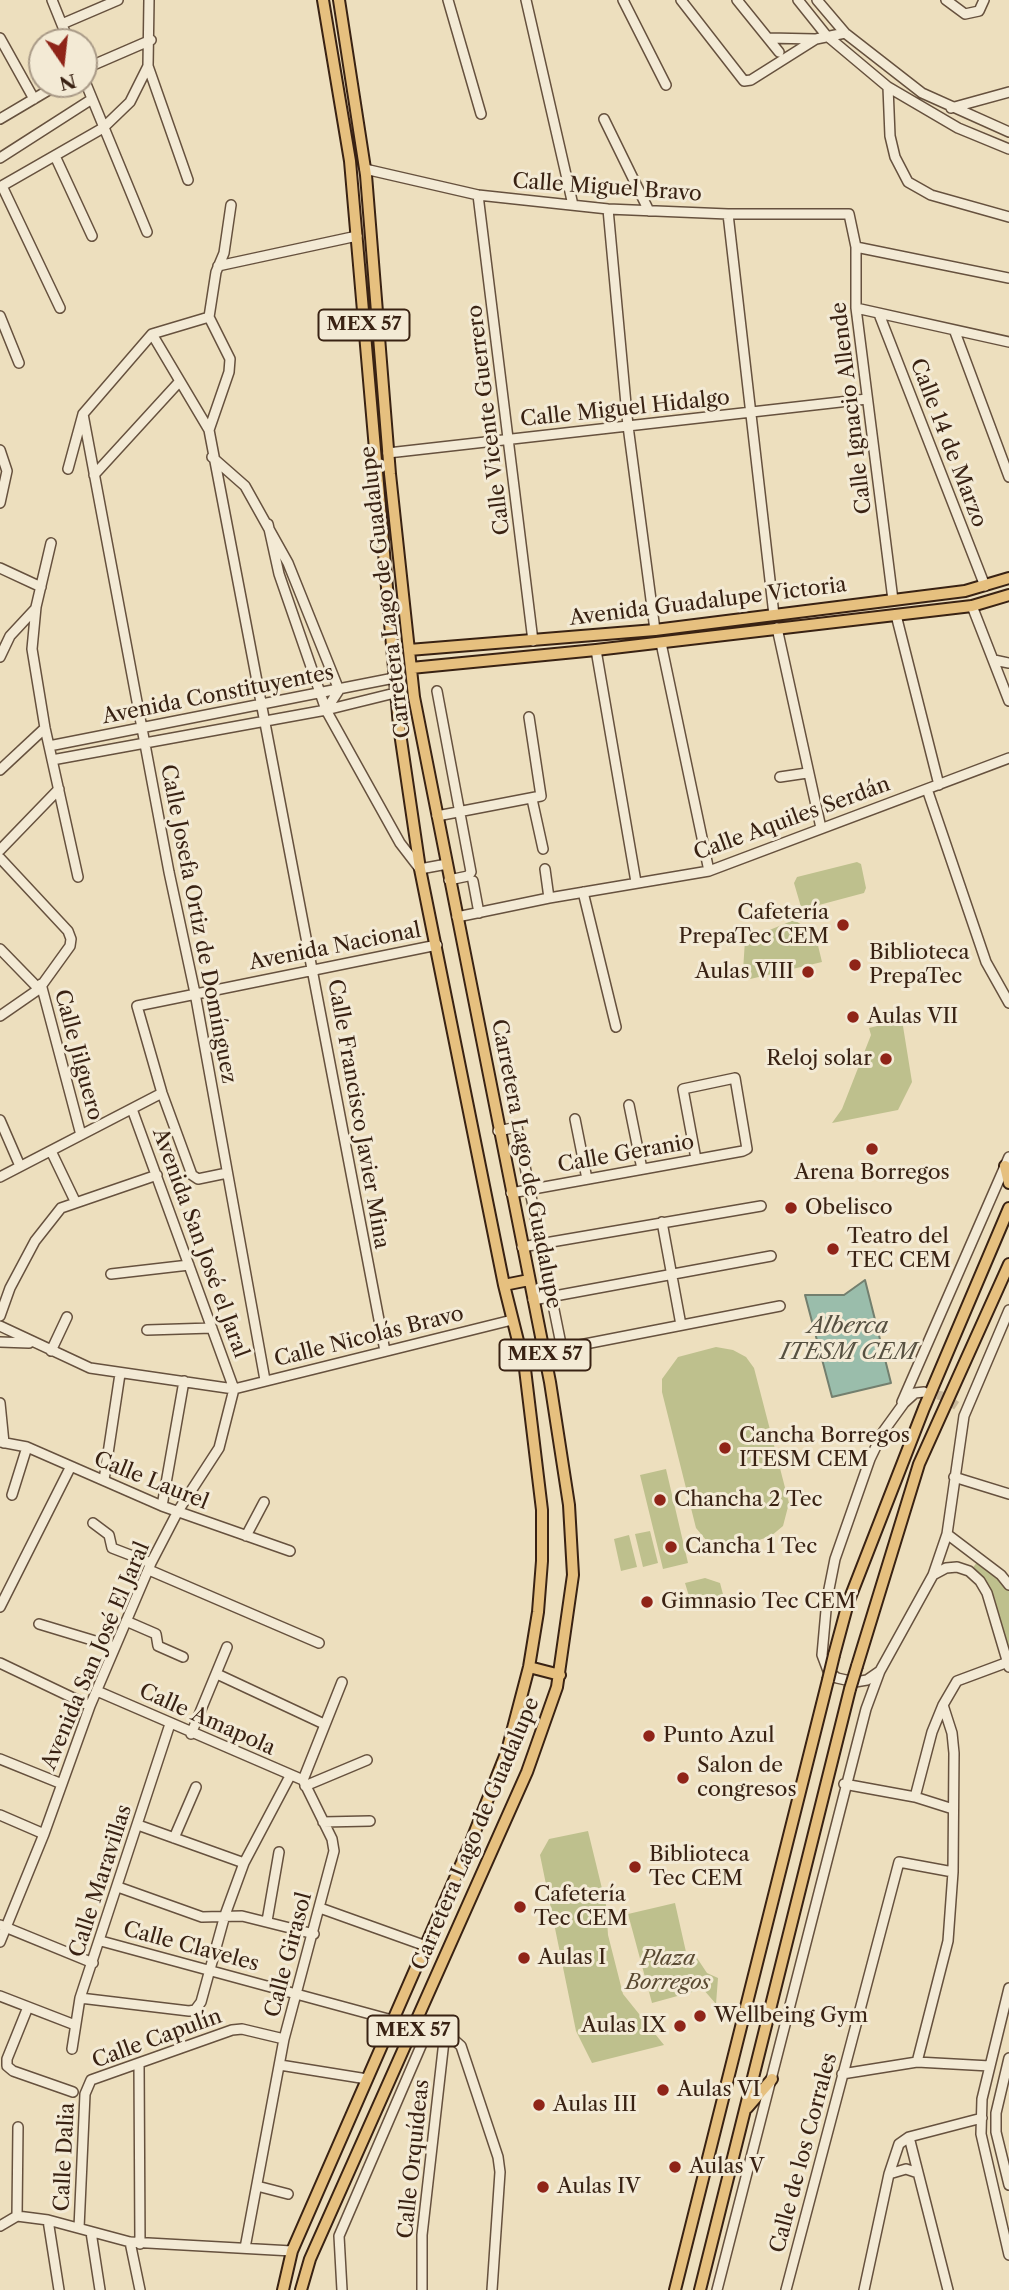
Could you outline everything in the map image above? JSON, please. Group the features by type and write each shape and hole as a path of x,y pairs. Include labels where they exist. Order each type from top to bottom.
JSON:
{"main road":[{"name":"Carretera Lago de Guadalupe","path":"283,2290 292,2251 508,1751 529,1667 538,1612 542,1510 525,1369 504,1285 420,869 395,693 357,236 343,115 323,0"},
{"name":"Carretera Lago de Guadalupe","path":"301,2290 323,2232 527,1772 560,1675 573,1575 573,1539 544,1352 449,880 411,668 388,453 365,169 339,0"},
{"path":"380,523 395,521"},
{"name":"Avenida Guadalupe Victoria","path":"409,650 655,630 892,600 985,586 1009,578"},
{"name":"Avenida Guadalupe Victoria","path":"411,668 661,643 972,606 1009,594"},
{"path":"1007,1161 1009,1183"},
{"path":"675,2290 848,1603 884,1509 1009,1208"},
{"path":"700,2290 850,1689 919,1464 1009,1264"},
{"path":"504,1285 529,1280"},
{"path":"884,1509 889,1523 901,1520"},
{"path":"529,1667 560,1675"},
{"path":"383,2044 403,2051"},
{"path":"746,2110 772,2079"}],"street":[{"path":"52,0 64,28"},
{"path":"62,23 118,0"},
{"path":"60,307 1,187 103,128 130,102 148,66 151,40 149,0"},
{"path":"448,0 481,114"},
{"path":"526,0 573,205"},
{"path":"623,0 666,85"},
{"path":"681,0 744,80 751,80 816,39 845,33"},
{"path":"737,0 779,52"},
{"path":"798,0 826,35 888,87 958,128 1009,149"},
{"path":"817,0 845,33 922,93 1009,132"},
{"path":"946,0 965,14 979,11 984,0"},
{"path":"768,38 816,39"},
{"path":"0,39 34,99 0,119"},
{"path":"98,63 151,40"},
{"path":"148,66 188,180"},
{"path":"888,87 890,136 895,157 908,182 931,195 1009,217"},
{"path":"951,108 1009,92"},
{"path":"0,158 92,99 147,232"},
{"path":"604,119 649,211"},
{"path":"55,156 92,236"},
{"name":"Calle Miguel Bravo","path":"365,169 478,195 608,209 728,214 849,214"},
{"name":"Calle Vicente Guerrero","path":"478,195 533,641"},
{"path":"209,430 229,372 230,359 209,317 218,266 224,253 231,205"},
{"path":"608,209 628,426 655,630"},
{"path":"728,214 774,615"},
{"name":"Calle Ignacio Allende","path":"849,214 856,247 856,308 892,600"},
{"path":"218,266 357,236"},
{"path":"856,247 1009,278"},
{"path":"856,308 1009,342"},
{"name":"Calle 14 de Marzo","path":"878,314 985,586"},
{"path":"0,316 19,363"},
{"path":"68,469 83,414 152,334 209,317"},
{"path":"955,332 1009,477"},
{"path":"152,334 209,430"},
{"path":"94,475 180,381"},
{"name":"Calle Miguel Hidalgo","path":"388,453 867,399"},
{"name":"Calle Josefa Ortiz de Domínguez","path":"83,414 195,992 265,1380"},
{"name":"Calle Francisco Javier Mina","path":"209,430 211,457 263,705 385,1351"},
{"path":"0,450 7,471 0,502"},
{"path":"211,457 245,486 288,563 339,690 326,710"},
{"path":"268,524 279,574 318,694 326,710 400,843 420,869 447,864"},
{"path":"51,543 36,607 32,649 45,728 78,877"},
{"path":"0,568 41,587"},
{"path":"972,606 1009,701"},
{"path":"0,657 10,636 36,607"},
{"path":"896,615 939,785"},
{"path":"777,628 821,828"},
{"path":"661,643 709,870"},
{"path":"596,650 636,882"},
{"path":"994,660 1009,663"},
{"name":"Avenida Constituyentes","path":"49,746 394,678"},
{"path":"437,691 471,872 468,876 449,880"},
{"name":"Avenida Constituyentes","path":"52,760 326,710 395,693"},
{"path":"437,816 532,799 541,794 529,717"},
{"path":"0,770 45,728"},
{"name":"Calle Aquiles Serdán","path":"457,917 709,870 1009,758"},
{"path":"780,777 807,773"},
{"path":"0,850 59,789"},
{"path":"927,789 986,962 1009,1003"},
{"path":"532,799 543,849"},
{"path":"0,858 68,931 71,939 71,946 40,986 0,1016"},
{"path":"545,869 549,898"},
{"path":"473,881 479,913"},
{"path":"583,892 616,1027"},
{"name":"Avenida Nacional","path":"162,1093 137,1006 195,992 437,945"},
{"name":"Calle Jilguero","path":"0,949 40,986 81,1135"},
{"name":"Calle Geranio","path":"511,1193 696,1160 747,1150 735,1079 683,1089 696,1160"},
{"path":"0,1177 162,1093 192,1175 198,1179 227,1173"},
{"path":"629,1105 642,1169"},
{"name":"Avenida San José el Jaral","path":"132,1109 234,1389"},
{"path":"575,1119 587,1179"},
{"path":"0,1120 4,1138 20,1166"},
{"path":"498,1131 517,1127 562,1349"},
{"path":"51,1151 75,1201"},
{"path":"880,1671 867,1680 855,1682 837,1678 828,1671 822,1656 835,1559 870,1459 895,1416 1007,1161"},
{"path":"0,1316 5,1287 47,1222 61,1208 156,1175"},
{"path":"522,1247 761,1206"},
{"path":"662,1222 681,1325"},
{"path":"533,1300 771,1255"},
{"path":"111,1274 189,1265"},
{"path":"544,1352 780,1306"},
{"path":"717,2290 844,1784 880,1671 933,1575 947,1534 964,1416 1009,1310"},
{"path":"51,1351 67,1317"},
{"name":"Calle Nicolás Bravo","path":"234,1389 512,1320"},
{"path":"0,1326 90,1368 234,1389"},
{"path":"147,1330 212,1328"},
{"path":"0,1342 34,1343"},
{"path":"104,1480 120,1374"},
{"path":"162,1506 184,1381"},
{"name":"Avenida San José El Jaral","path":"0,1942 3,1926 44,1834 90,1706 126,1621 178,1511 219,1448 234,1389"},
{"path":"895,1416 915,1392 924,1392"},
{"path":"0,1403 2,1443"},
{"path":"957,1406 964,1416"},
{"name":"Calle Laurel","path":"2,1443 27,1447 162,1506 290,1551"},
{"path":"12,1495 27,1447"},
{"path":"0,1607 70,1468"},
{"path":"954,1478 1009,1494"},
{"path":"246,1536 264,1502"},
{"path":"93,1523 109,1535 112,1548 318,1643"},
{"path":"947,1534 1009,1585"},
{"path":"969,1571 970,1563 978,1557"},
{"path":"915,1797 943,1705 964,1676 1008,1664 987,1593 969,1571 946,1568 933,1575"},
{"path":"126,1621 156,1634 158,1646 183,1657"},
{"path":"39,1624 115,1647"},
{"path":"191,1734 227,1647"},
{"path":"0,1663 90,1706"},
{"path":"216,1674 324,1724"},
{"path":"304,1783 342,1682"},
{"name":"Calle Amapola","path":"97,1691 304,1783"},
{"path":"917,2062 948,1941 953,1872 954,1753 943,1705"},
{"name":"Calle Maravillas","path":"72,2049 80,1998 101,1941 170,1724"},
{"path":"0,1759 62,1784"},
{"path":"304,1783 367,1760"},
{"path":"80,1998 195,2010 244,1863 290,1776"},
{"name":"Calle Girasol","path":"245,2248 284,2039 334,1851 304,1783"},
{"path":"844,1784 915,1797 953,1809"},
{"path":"174,1838 196,1787"},
{"path":"0,1815 44,1834"},
{"path":"323,1822 370,1821"},
{"path":"138,1825 244,1863"},
{"path":"267,1921 279,1852"},
{"name":"Calle de los Corrales","path":"786,2290 899,1862 953,1872"},
{"path":"118,1887 202,1917 225,1915 267,1921 314,1934"},
{"path":"320,1908 426,1946"},
{"path":"3,1926 93,1962"},
{"name":"Calle Claveles","path":"101,1941 392,2020"},
{"path":"1009,1987 989,2066 981,2134 1009,2255"},
{"path":"0,1996 75,2025"},
{"path":"28,2007 7,2059 7,2066 13,2071 73,2092"},
{"path":"418,2020 445,2032 461,2046 498,2157 500,2172 492,2290"},
{"path":"342,2290 339,2236 429,2025"},
{"name":"Calle Capulín","path":"86,2087 91,2080 232,2030 242,2029 284,2039"},
{"name":"Calle Orquídeas","path":"422,2290 422,2235 445,2032"},
{"path":"1009,2057 996,2113 996,2132 1009,2185"},
{"path":"842,2074 917,2062 989,2066"},
{"path":"139,2063 135,2243 140,2290"},
{"path":"280,2065 367,2079"},
{"name":"Calle Dalia","path":"79,2228 86,2087"},
{"path":"865,2289 889,2174 899,2144 909,2137 982,2118"},
{"path":"17,2216 18,2127"},
{"path":"909,2137 948,2290"},
{"path":"889,2174 906,2169 918,2174"},
{"path":"257,2186 288,2194"},
{"path":"0,2226 17,2216 48,2220 135,2243 292,2251"},
{"path":"48,2220 59,2290"},
{"path":"91,2232 100,2290"},
{"path":"323,2232 339,2236"}],"green space":[{"path":"857,862 861,864 866,888 864,893 804,909 801,907 794,883 797,877"},
{"path":"794,920 815,933 822,962 746,980 743,971 745,940"},
{"path":"902,1020 912,1082 898,1110 832,1123 842,1109 871,1035 869,1028"},
{"name":"Cancha Borregos ITESM CEM","path":"716,1347 733,1350 746,1357 754,1368 789,1503 783,1526 771,1536 738,1547 720,1546 706,1540 696,1528 662,1392 662,1379 678,1357"},
{"path":"666,1469 688,1563 663,1569 640,1475"},
{"path":"650,1531 658,1563 643,1567 635,1534"},
{"path":"629,1535 637,1567 621,1571 614,1539"},
{"path":"978,1561 1000,1577 1009,1589 1009,1658 991,1595 971,1570"},
{"path":"705,1578 720,1583 724,1598 692,1606 685,1583"},
{"path":"588,1831 606,1905 608,1935 623,1994 664,2045 592,2063 576,2031 540,1855 549,1839"},
{"name":"Plaza Borregos","path":"675,1903 686,1952 697,1958 707,1973 718,1978 716,2004 703,1989 652,2003 628,1914"}],"water":[{"name":"Alberca ITESM CEM","path":"865,1280 891,1383 832,1397 805,1295 844,1295"}],"tunnel":[{"path":"924,1392 942,1396 957,1406"}],"place":[{"name":"Cafetería PrepaTec CEM","path":"843,925"},
{"name":"Biblioteca PrepaTec","path":"855,965"},
{"name":"Aulas VIII","path":"808,972"},
{"name":"Aulas VII","path":"853,1017"},
{"name":"Reloj solar","path":"886,1059"},
{"name":"Arena Borregos","path":"872,1149"},
{"name":"Obelisco","path":"791,1208"},
{"name":"Teatro del TEC CEM","path":"833,1249"},
{"name":"Cancha Borregos ITESM CEM","path":"725,1448"},
{"name":"Chancha 2 Tec","path":"660,1500"},
{"name":"Cancha 1 Tec","path":"671,1547"},
{"name":"Gimnasio Tec CEM","path":"647,1602"},
{"name":"Punto Azul","path":"649,1736"},
{"name":"Salon de congresos","path":"683,1778"},
{"name":"Biblioteca Tec CEM","path":"635,1867"},
{"name":"Cafetería Tec CEM","path":"520,1907"},
{"name":"Aulas I","path":"524,1958"},
{"name":"Wellbeing Gym","path":"700,2016"},
{"name":"Aulas IX","path":"680,2026"},
{"name":"Aulas VI","path":"663,2090"},
{"name":"Aulas III","path":"539,2105"},
{"name":"Aulas V","path":"675,2167"},
{"name":"Aulas IV","path":"543,2187"}]}
